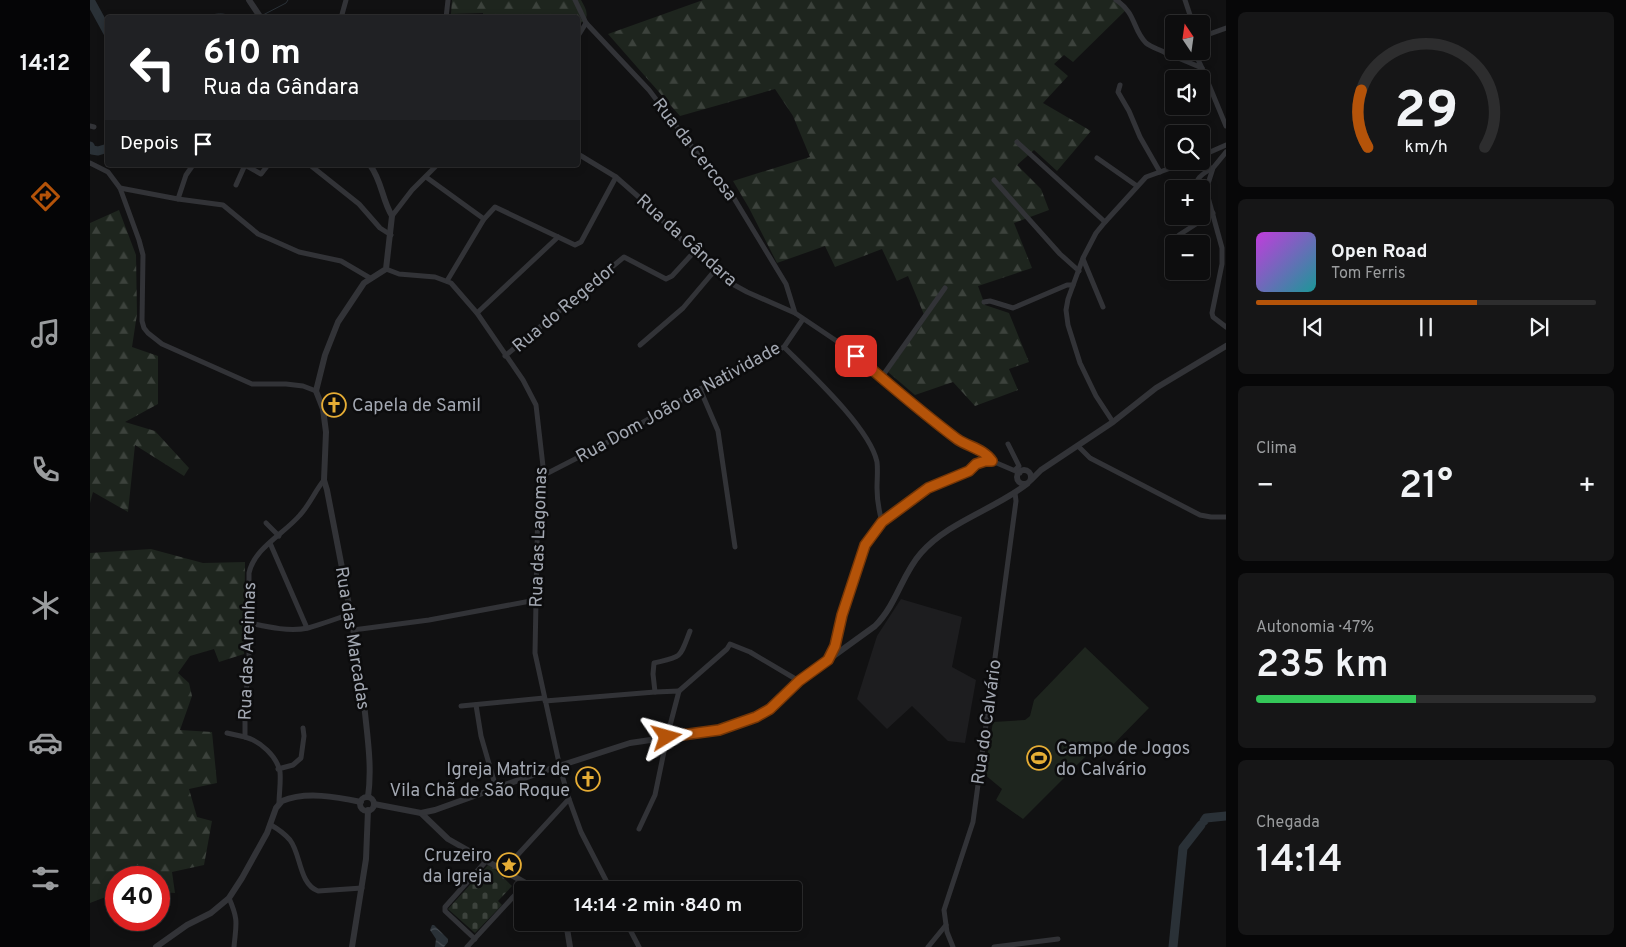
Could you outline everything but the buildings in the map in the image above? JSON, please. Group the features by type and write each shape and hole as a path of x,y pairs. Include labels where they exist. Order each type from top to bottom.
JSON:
{"street":[{"path":"249,0 259,15"},
{"path":"342,15 346,0"},
{"path":"446,15 448,0"},
{"name":"Rua da Cercosa","path":"575,0 586,23 650,90 696,152 732,195 786,284 795,313"},
{"path":"1116,0 1130,11 1145,42 1151,47 1202,68"},
{"path":"1185,0 1190,15"},
{"path":"580,24 586,23"},
{"path":"580,33 586,23"},
{"path":"1210,34 1226,28"},
{"path":"1198,60 1226,126"},
{"path":"1120,85 1118,92 1160,172"},
{"path":"1017,142 1105,222"},
{"path":"1210,152 1226,145"},
{"path":"1197,180 1201,175 1213,168 1226,152"},
{"name":"Rua da Gândara","path":"580,155 616,177 694,252 728,281 747,292 795,313 844,346 959,440 988,455 992,461 1018,474"},
{"path":"1097,158 1137,186"},
{"path":"90,162 108,172 120,188 143,255 142,321 148,333 162,344 252,384 286,384 303,386 316,391 332,334 355,296 370,278 386,270 398,274 435,277 447,281 484,219 495,207 575,245 580,242 616,177"},
{"path":"178,199 186,174 191,167"},
{"path":"236,185 244,167"},
{"path":"249,167 261,174 266,167"},
{"path":"313,167 359,204 380,228 390,236"},
{"path":"371,167 380,183 392,216"},
{"path":"386,270 392,216 412,190 435,167"},
{"path":"1213,168 1206,190 1222,248 1222,264 1212,313 1213,317 1226,327"},
{"path":"1113,422 1096,396 1080,363 1068,325 1066,310 1083,258 1096,233 1146,177 1165,170"},
{"path":"426,177 484,219"},
{"path":"994,180 1060,254 1078,271"},
{"path":"120,188 223,205 258,234 299,252 341,261 370,278"},
{"path":"1179,235 1213,213"},
{"path":"477,313 558,237"},
{"name":"Rua do Regedor","path":"506,356 624,257 666,279 672,276 694,252"},
{"path":"1083,258 1103,306"},
{"path":"640,345 683,308 716,269"},
{"name":"Rua das Lagomas","path":"447,281 454,286 477,313 523,380 536,405 544,475 538,499 535,653 544,699 569,798 581,832 606,881"},
{"path":"984,302 990,301 1013,308 1067,285 1073,285"},
{"path":"881,378 945,288"},
{"name":"Rua Dom João da Natividade","path":"544,475 616,438 700,389 784,347 803,319"},
{"path":"361,802 368,797 374,804 421,813 435,810 560,765 630,743 719,730 756,717 770,709 799,681 875,626 889,610 916,560 928,546 948,531 1015,493 1042,470 1113,422 1156,388 1226,346"},
{"path":"784,347 821,384 851,418 870,446 877,463 877,491 882,522"},
{"path":"700,389 718,432 735,547"},
{"name":"Rua das Marcadas","path":"316,391 324,409 326,432 324,480 328,490 362,690 369,752 368,797"},
{"path":"1008,444 1018,466 1015,493"},
{"path":"1078,446 1090,458 1200,515 1226,517"},
{"path":"828,660 835,646 842,615 865,545 882,522 928,488 969,471 976,464 992,461"},
{"path":"1018,474 1023,471 1042,470"},
{"path":"1029,472 1029,482"},
{"path":"1018,474 1023,484 1029,482"},
{"name":"Rua das Areinhas","path":"278,769 272,756 261,744 246,737 245,708 250,623 249,572 251,564 258,553 280,536 300,516 324,480"},
{"name":"Rua do Calvário","path":"953,947 946,925 944,910 973,822 1016,501 1015,493"},
{"path":"266,522 280,536"},
{"path":"270,543 307,628"},
{"path":"353,630 430,620 536,600"},
{"path":"250,623 277,628 307,628 350,614"},
{"path":"655,692 654,663 681,655 690,631"},
{"path":"639,829 654,795 680,691 727,649 730,644 750,652 799,681"},
{"path":"461,706 680,691"},
{"path":"476,705 481,736 496,788"},
{"path":"156,947 187,925 210,913 229,898 271,825 278,804 280,782 278,769 293,765 301,758 304,736 303,728"},
{"path":"227,733 246,737"},
{"path":"278,804 286,799 311,796 331,796 361,802"},
{"path":"504,870 569,798"},
{"path":"361,802 362,808 368,810 372,809 374,804"},
{"path":"352,947 362,888 369,828 368,810"},
{"path":"430,822 435,810"},
{"path":"421,813 448,839 523,881"},
{"path":"271,825 282,831 291,840 307,882 312,889 318,891 362,888"},
{"path":"475,939 445,911 445,907 487,860"},
{"path":"504,870 512,860"},
{"path":"467,947 514,896"},
{"path":"229,898 234,909 237,924 234,947"},
{"path":"928,947 946,925"},
{"path":"567,931 570,947"},
{"path":"631,931 639,947"},
{"path":"994,947 1058,940"}],"shaded area":[{"path":"901,599 962,617 952,667 976,680 965,743 948,741 912,706 887,729 857,699 877,636"}],"green space":[{"path":"452,0 581,0 587,15 585,21 580,23 580,15 451,14"},
{"path":"703,0 1120,0 1128,8 1073,62 1064,55 1054,64 1068,76 1043,103 1091,131 1057,171 1034,150 1017,165 1041,189 1049,210 1014,223 1032,268 978,286 985,305 1009,313 1029,362 1009,369 1018,390 975,406 953,382 915,395 888,372 927,317 925,317 908,276 897,281 882,249 835,267 825,246 777,263 733,181 810,157 793,116 775,89 680,116 608,34"},
{"path":"119,210 136,255 137,314 132,347 158,356 158,404 125,422 155,431 189,468 184,476 135,445 128,512 93,492 90,503 90,223"},
{"path":"151,549 203,563 245,562 244,654 219,662 214,649 190,656 178,673 189,683 192,696 180,730 212,732 217,783 189,789 197,817 212,821 204,865 172,872 175,893 170,893 170,866 105,866 105,897 90,903 90,553"},
{"path":"1085,647 1149,708 1101,757 1093,749 1023,819 996,800 1002,789 984,774 993,722 1025,720 1030,716 1034,700"},
{"path":"489,864 512,886 498,901 502,905 475,933 448,909"}],"water":[{"path":"432,925 448,939 444,947 435,947 436,939 430,930"}],"waterway":[{"path":"90,0 105,28"},
{"path":"263,15 286,3 288,0"},
{"path":"212,15 227,15"},
{"path":"90,146 92,150 98,151 105,149"},
{"path":"1204,821 1206,818 1226,816"},
{"path":"1173,947 1183,848 1201,825"}],"place":[{"name":"Capela de Samil","path":"334,405"},
{"name":"Campo de Jogos do Calvário","path":"1039,758"},
{"name":"Igreja Matriz de Vila Chã de São Roque","path":"588,779"},
{"name":"Cruzeiro da Igreja","path":"509,865"}],"route":[{"path":"667,737 719,730 756,717 770,709 799,681 828,660 835,646 842,615 865,545 882,522 928,488 969,471 976,464 992,461 988,455 959,440 900,394 856,356"}]}
